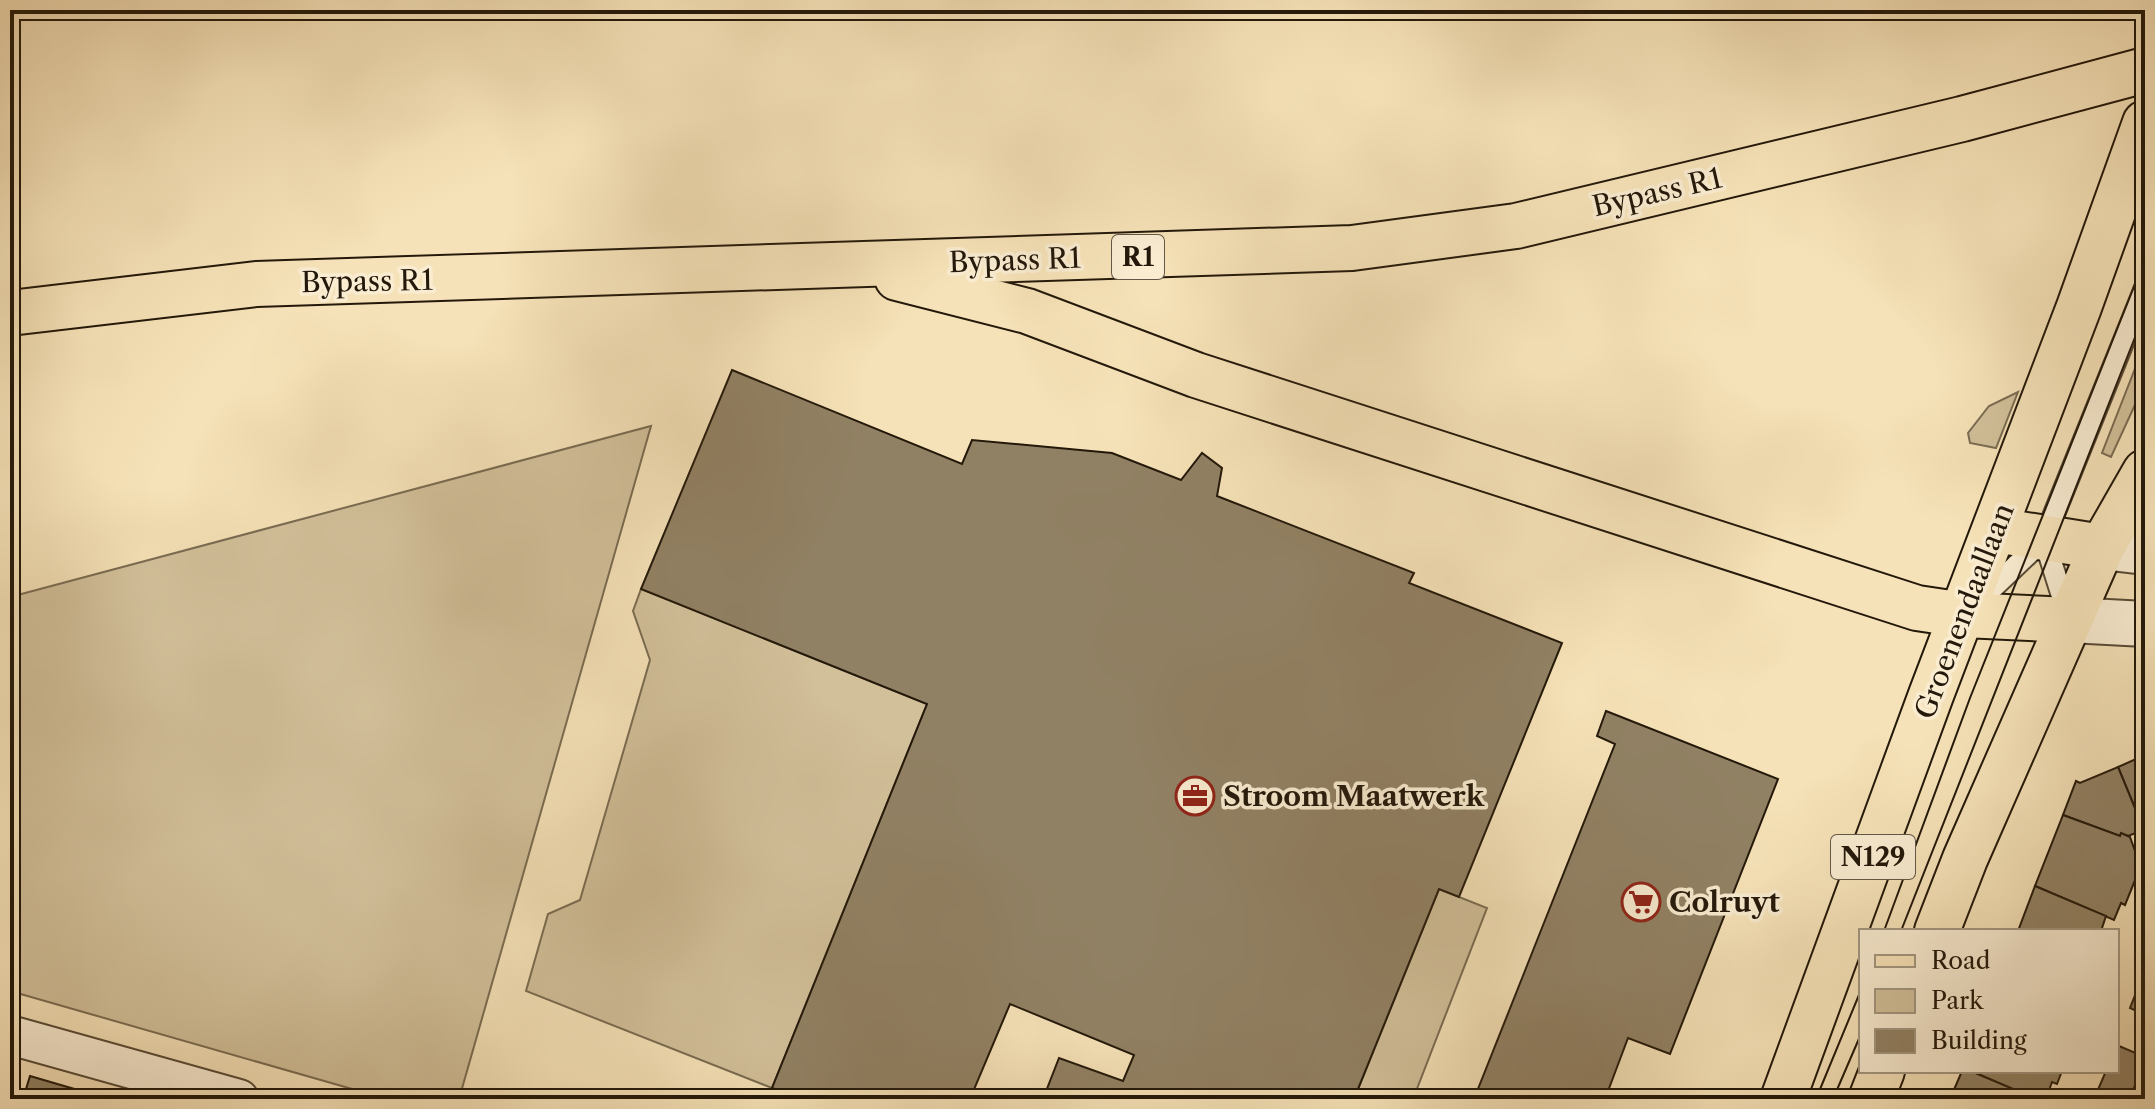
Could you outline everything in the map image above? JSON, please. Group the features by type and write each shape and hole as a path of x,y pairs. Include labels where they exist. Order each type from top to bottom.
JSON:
{"main road":[{"name":"Bypass R1","path":"10,313 256,284 1352,248 1516,226 1962,119 2145,70"},
{"name":"Groenendaallaan","path":"1783,1099 2145,123"},
{"path":"845,265 1027,311 1196,375 1917,608 1964,615 2070,620"},
{"name":"N129","path":"1938,929 1965,859 2102,547 2145,472"},
{"path":"1995,530 2102,547"},
{"path":"1871,1099 1881,1073"}],"street":[{"path":"2102,547 2145,552"},
{"path":"2070,620 2145,624"},
{"path":"10,1035 239,1099"}],"lane":[{"path":"1964,615 2044,539 2145,288"},
{"path":"2044,539 2070,620"}],"green space":[{"path":"2145,343 2145,383 2111,457 2102,453"},
{"path":"2018,392 1996,448 1970,443 1968,433 1989,406"},
{"path":"651,426 459,1099 387,1099 10,991 10,597"},
{"path":"641,589 927,704 772,1088 526,991 548,914 580,900 650,660 633,611"},
{"path":"1439,889 1487,908 1413,1099 1354,1099"}],"building":[{"name":"Stroom Maatwerk","path":"732,370 962,464 972,440 1112,453 1181,480 1202,453 1222,468 1217,496 1414,573 1409,583 1562,643 1459,897 1439,889 1354,1099 1043,1099 1059,1058 1123,1081 1134,1055 1010,1004 970,1099 801,1099 772,1088 927,704 641,589"},
{"name":"Colruyt","path":"1606,711 1778,779 1670,1054 1628,1038 1605,1099 1503,1099 1478,1089 1615,744 1597,736"},
{"path":"2145,755 2145,830 2144,830 2118,767"},
{"path":"2118,767 2144,830 2128,836 2121,833 2120,836 2063,815 2076,781 2080,783"},
{"path":"2063,815 2130,837 2142,863 2125,905 2121,903 2114,920 2035,886"},
{"path":"2035,886 2106,916 2102,929 2019,929"},
{"path":"2145,970 2145,1015 2130,1008"},
{"path":"2119,1046 2145,1057 2130,1099 2094,1099 2105,1073 2119,1073"},
{"path":"1961,1073 1976,1073 2037,1099 1950,1099"},
{"path":"1976,1073 2061,1073 2057,1084 2052,1082 2046,1099 2037,1099"},
{"path":"30,1076 95,1095 94,1099 23,1099"}],"tram line":[{"path":"1885,929 1970,698 2145,259"},
{"path":"1902,929 2145,312"},
{"path":"1816,1099 1859,995"},
{"path":"1833,1099 1859,1039"}],"place":[{"name":"Stroom Maatwerk","path":"1195,796"},
{"name":"Colruyt","path":"1641,902"}]}
